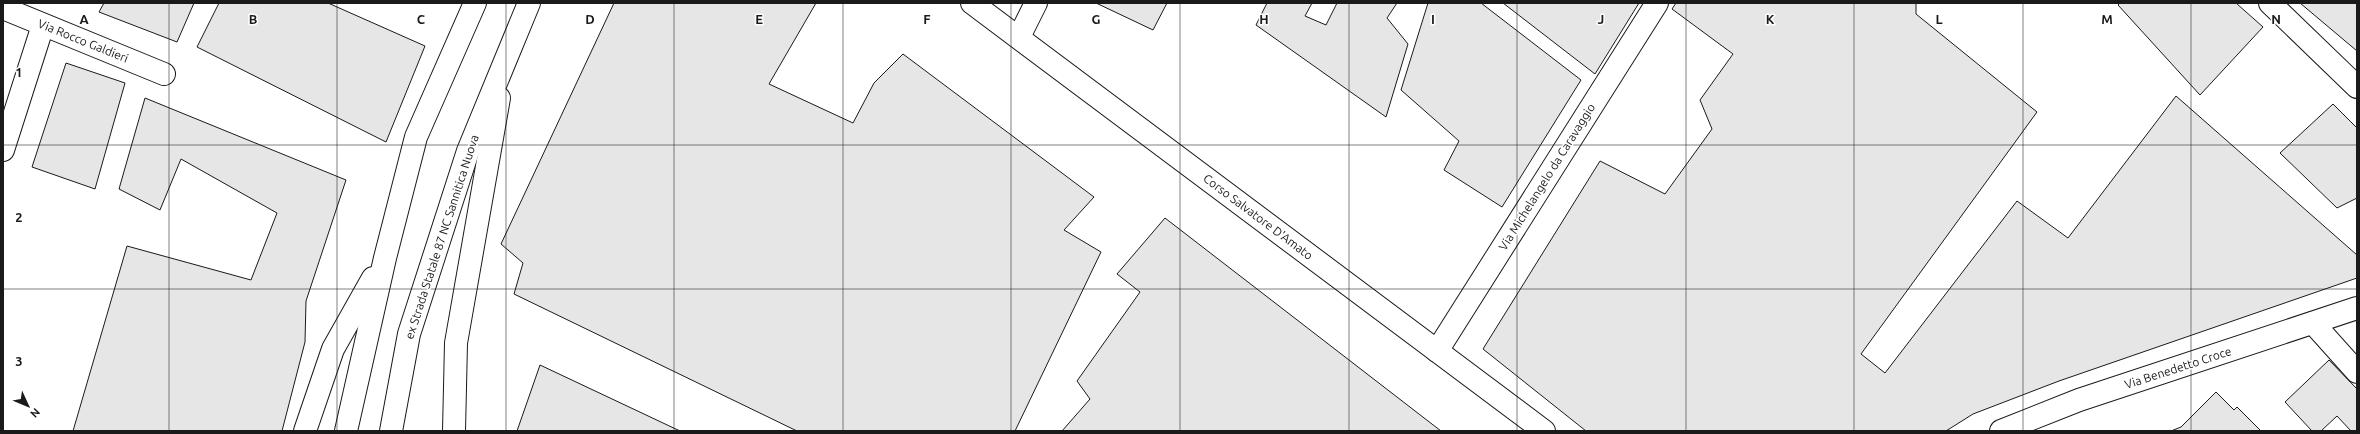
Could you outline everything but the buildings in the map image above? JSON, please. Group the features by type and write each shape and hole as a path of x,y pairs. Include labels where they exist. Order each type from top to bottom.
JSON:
{"main road":[{"path":"346,431 385,258 416,137 475,3"},
{"name":"ex Strada Statale 87 NC Sannitica Nuova","path":"391,431 409,334 468,151 529,3"},
{"name":"Corso Salvatore D'Amato","path":"972,3 1544,431"},
{"path":"1019,37 1036,3"},
{"name":"Via Michelangelo da Caravaggio","path":"1437,351 1657,3"},
{"path":"2270,3 2357,87"},
{"name":"Via Rocco Galdieri","path":"3,8 164,74"},
{"path":"3,150 43,24"},
{"path":"454,431 456,343 505,64"},
{"path":"305,431 333,349 385,258"},
{"name":"Via Benedetto Croce","path":"2000,431 2080,400 2357,308"},
{"path":"2313,323 2357,372"}]}
